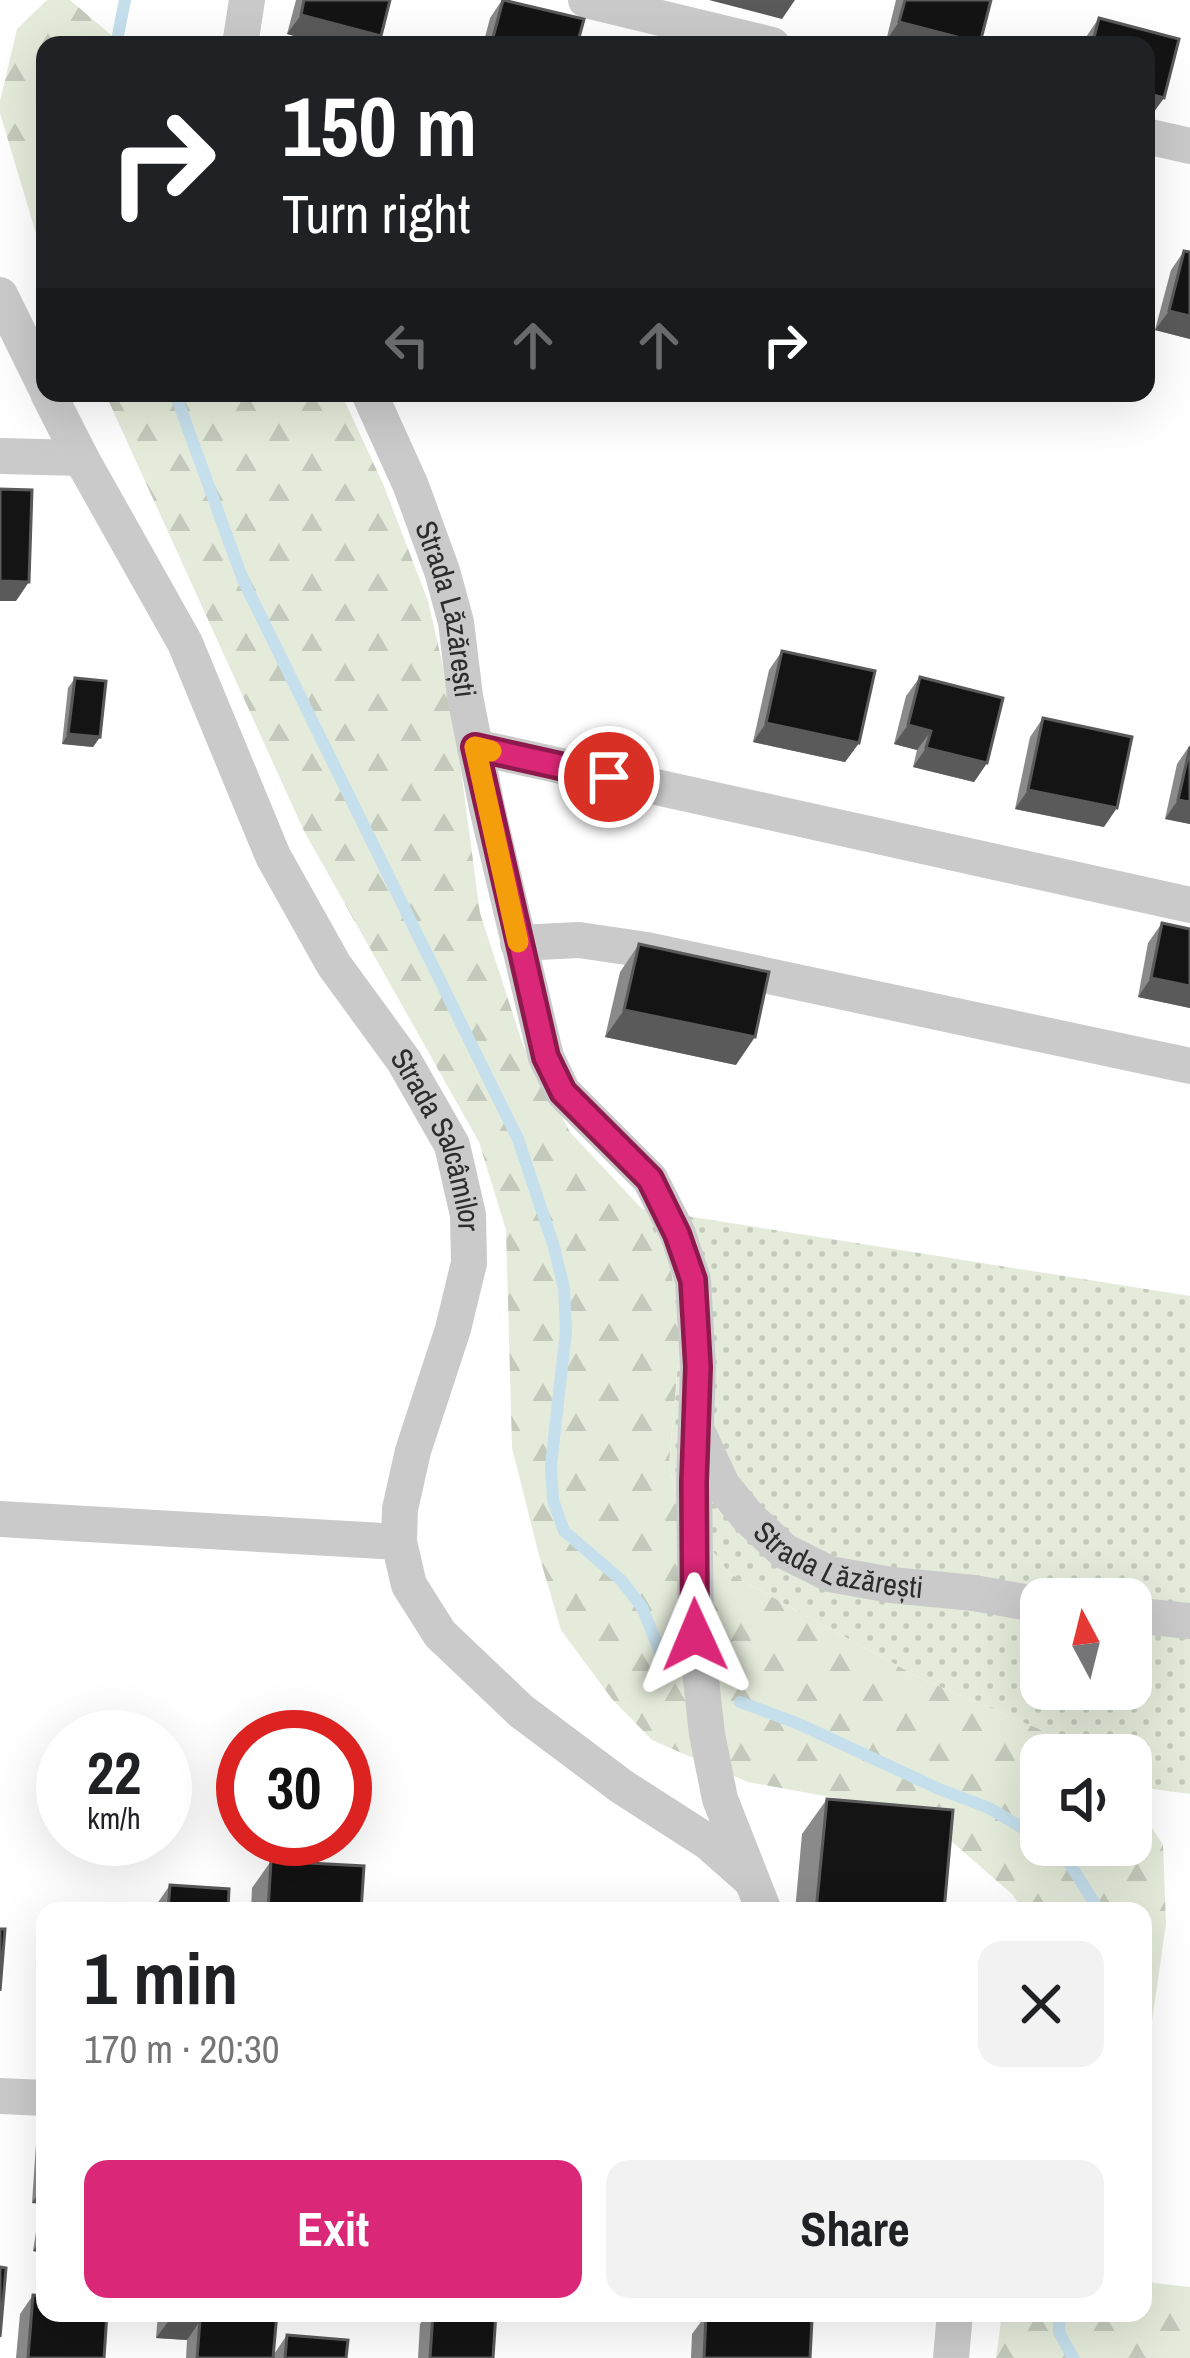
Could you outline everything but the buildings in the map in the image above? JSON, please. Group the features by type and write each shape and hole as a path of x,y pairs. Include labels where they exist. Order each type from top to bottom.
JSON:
{"street":[{"path":"241,36 247,0"},
{"path":"586,0 735,36"},
{"path":"1155,138 1190,146"},
{"name":"Strada Salcâmilor","path":"0,295 36,367"},
{"name":"Strada Salcâmilor","path":"53,402 185,643 273,856 334,965 404,1061 452,1145 469,1215 469,1263 400,1509 399,1542 409,1585 440,1634 521,1711 621,1786 707,1842 758,1896"},
{"name":"Strada Lăzărești","path":"373,402 411,486 456,622 475,747 546,1057 563,1092 650,1179 693,1280 698,1367 695,1635 720,1799 758,1896"},
{"path":"0,456 81,458"},
{"path":"475,747 1190,905"},
{"path":"518,944 579,940 647,950 1190,1066"},
{"name":"Strada Lăzărești","path":"695,1428 722,1485 784,1551 830,1574 1020,1601"},
{"path":"0,1519 399,1542"},
{"path":"1152,1617 1190,1621"},
{"path":"0,2096 36,2098"},
{"path":"951,2358 954,2322"}],"green space":[{"path":"47,0 70,0 112,36 36,36 36,234 0,113 17,29"},
{"path":"109,402 345,402 428,601 453,710 480,913 523,1045 570,1132 642,1209 670,1261 680,1341 669,1464 678,1505 730,1574 920,1678 1046,1734 1020,1734 1020,1866 1152,1866 1152,1828 1163,1845 1166,1924 1152,2021 1152,1902 1017,1902 951,1841 868,1804 748,1782 652,1740 612,1699 561,1630 512,1448 506,1230 479,1142 304,831"},
{"path":"642,1209 1190,1296 1190,1794 1152,1789 1152,1734 1046,1734 920,1678 730,1574 678,1505 669,1464 680,1341"},
{"path":"1152,2282 1190,2287 1190,2358 996,2358 1001,2322 1152,2322"}],"waterway":[{"path":"118,36 125,0"},
{"path":"178,402 243,580 518,1139 564,1288 566,1331 551,1465 553,1500 564,1531 621,1580 642,1607 664,1662"},
{"path":"740,1702 989,1808 1020,1826"},
{"path":"1071,1866 1094,1902"},
{"path":"1059,2322 1059,2332 1073,2358"}],"slow traffic":[{"path":"491,751 475,747 518,942"}],"route":[{"path":"609,777 475,747 546,1057 563,1092 650,1179 693,1280 698,1367 695,1635"}]}
